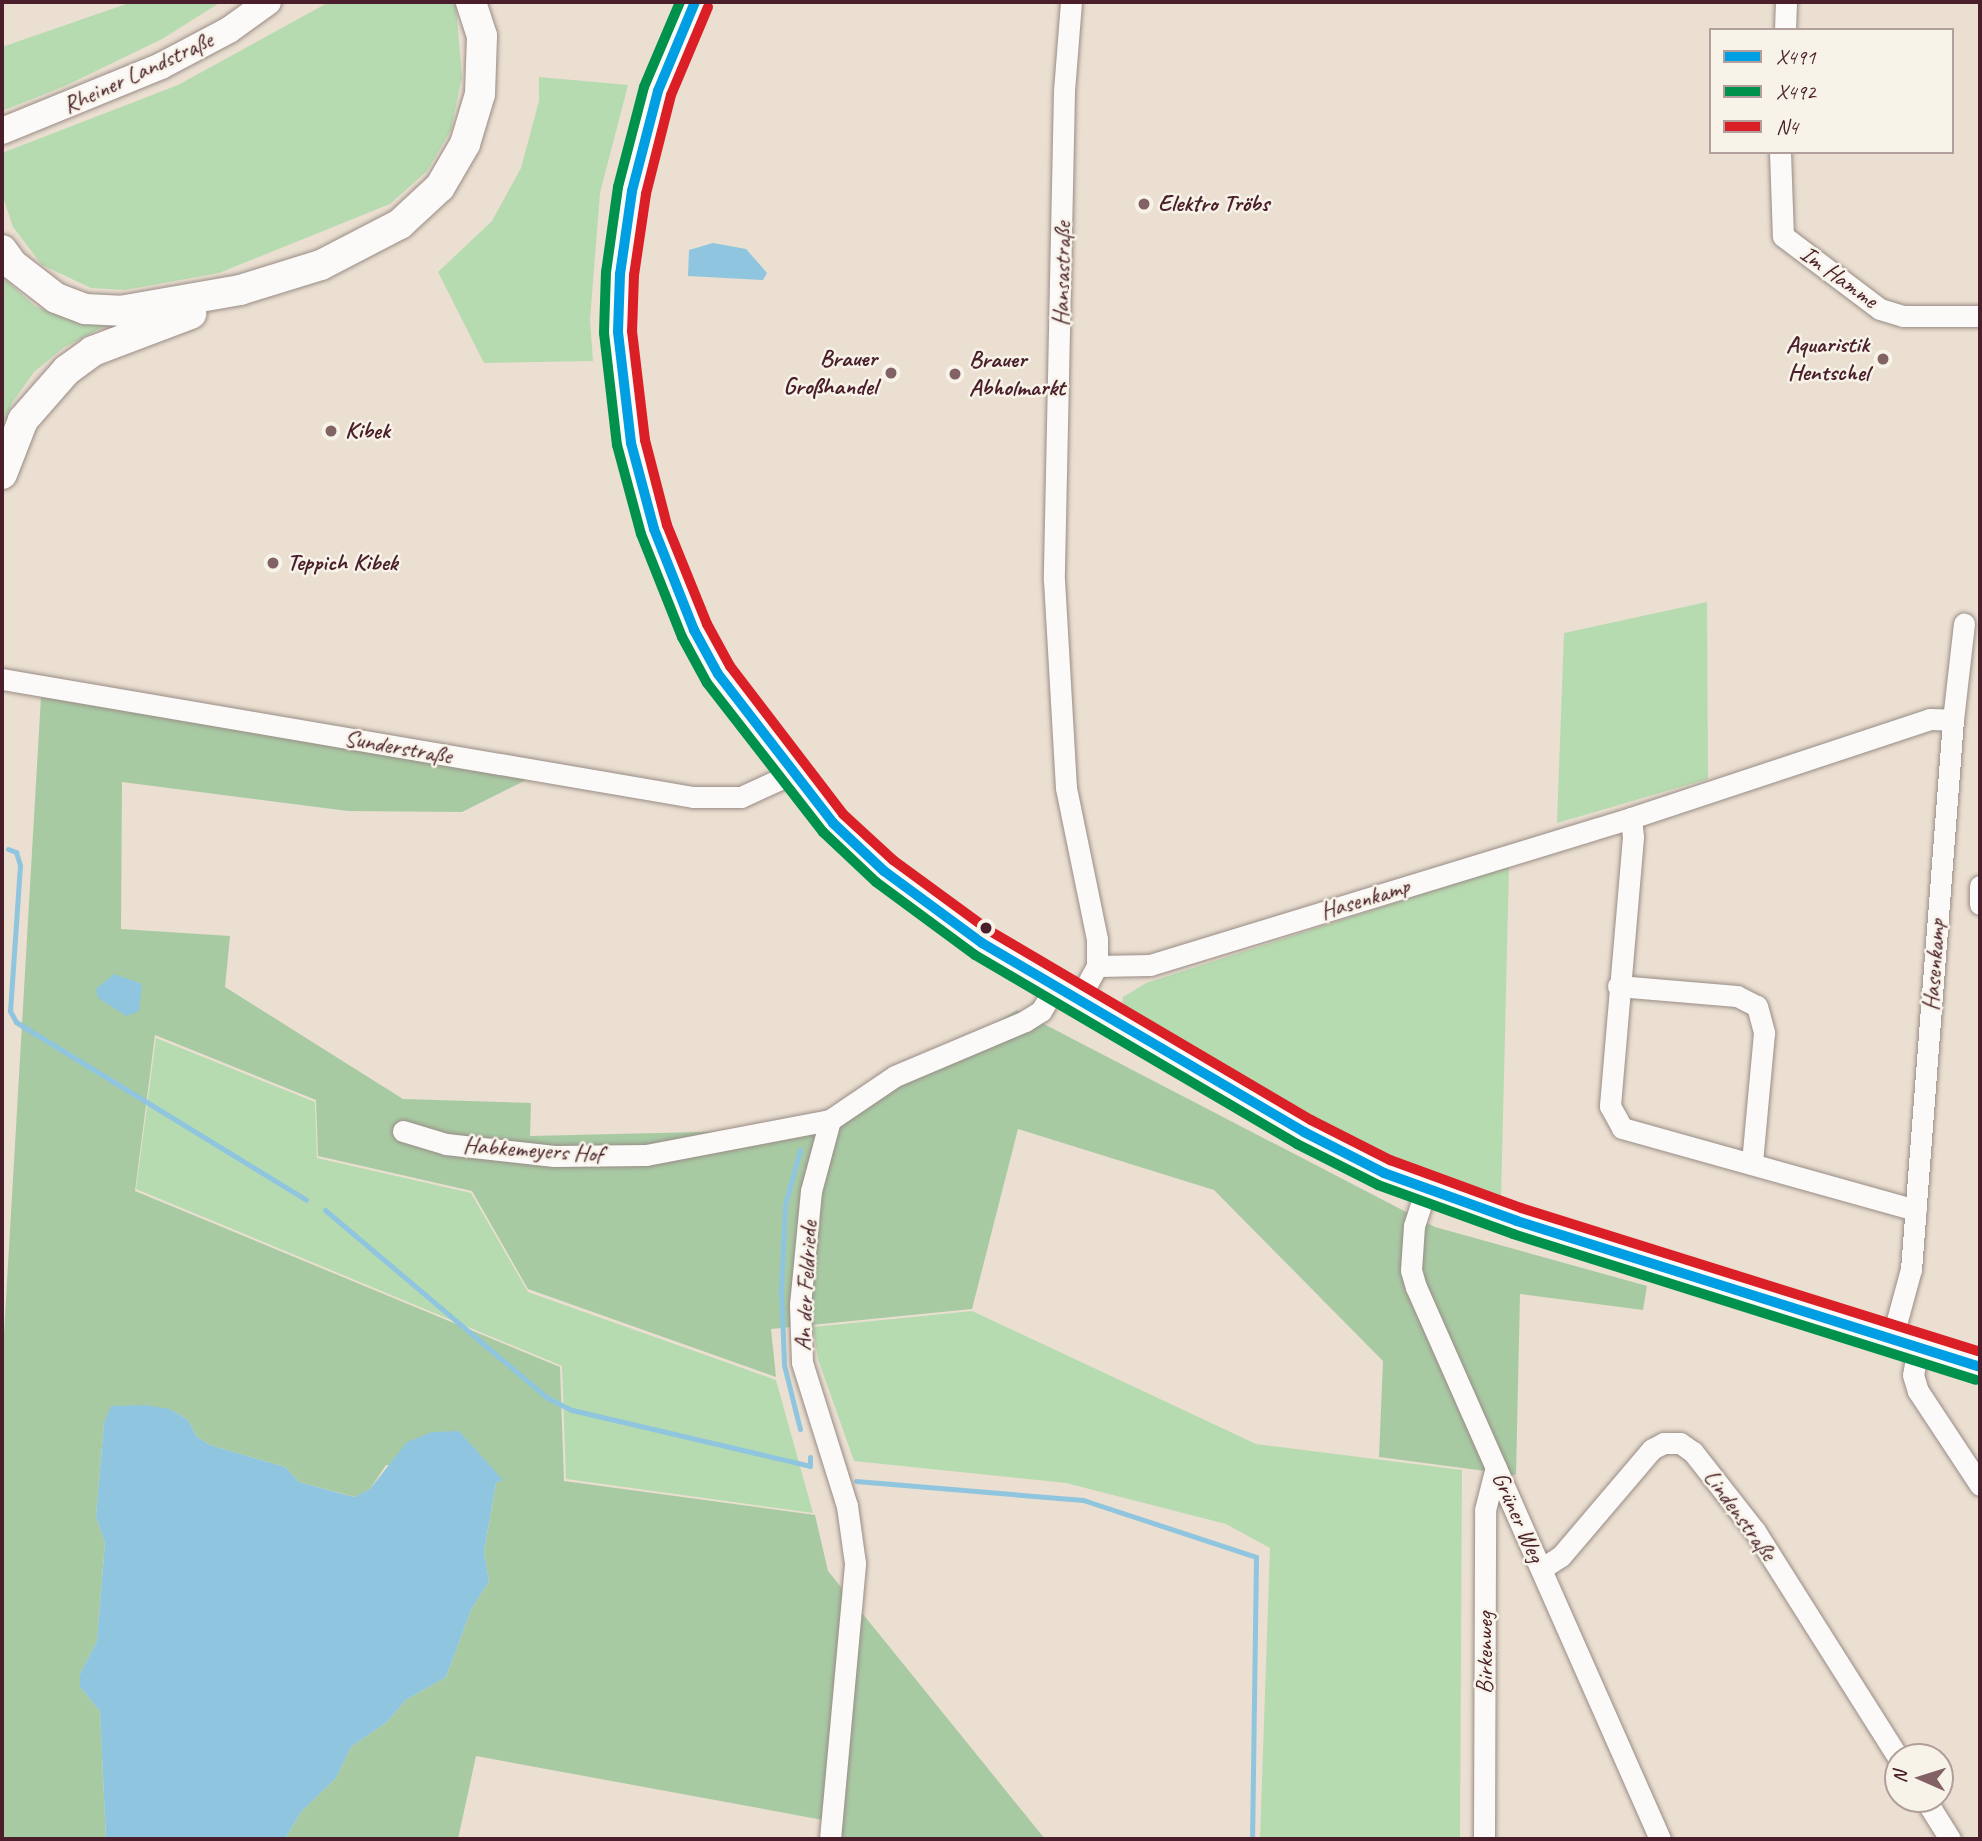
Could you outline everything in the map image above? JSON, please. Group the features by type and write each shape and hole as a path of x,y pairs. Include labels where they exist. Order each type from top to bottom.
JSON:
{"highway":[{"path":"2,250 29,279 56,298 85,309 120,311 240,290 321,265 400,224 440,187 465,144 480,94 482,36 468,2"},
{"path":"2,474 23,420 67,370 93,351 205,309 240,290"}],"main road":[{"name":"Rheiner Landstraße","path":"12,128 182,56 268,2"}],"street":[{"path":"695,2 658,91 632,191 619,286 618,332 624,397 642,491 689,619 718,674 791,774 832,823 884,871 982,943 1304,1132 1426,1189 1980,1367"},
{"name":"Hansastraße","path":"1071,2 1064,91 1054,580 1064,775 1097,939 1097,966"},
{"path":"1785,28 1786,2"},
{"name":"Im Hamme","path":"1780,154 1783,236 1880,309 1903,316 1980,316"},
{"name":"Hasenkamp","path":"1892,1339 1911,1269 1953,720 1964,624"},
{"name":"Sunderstraße","path":"2,679 693,797 741,797 791,774"},
{"name":"Hasenkamp","path":"1097,966 1150,965 1631,818 1930,719 1953,720"},
{"path":"1631,818 1633,837 1618,986 1610,1106 1622,1128 1916,1210"},
{"path":"1980,886 1980,904"},
{"path":"1079,999 1097,966"},
{"path":"830,1120 895,1076 1025,1021 1041,1011 1056,986"},
{"path":"1618,986 1737,996 1757,1006 1764,1033 1752,1163"},
{"name":"Habkemeyers Hof","path":"403,1131 446,1144 554,1156 646,1155 830,1120"},
{"name":"An der Feldriede","path":"830,1120 811,1191 800,1305 802,1362 847,1506 855,1563 830,1839"},
{"name":"Grüner Weg","path":"1426,1189 1413,1226 1411,1270 1660,1839"},
{"path":"1918,1347 1913,1375 1918,1391 1980,1485"},
{"name":"Lindenstraße","path":"1541,1569 1561,1556 1652,1449 1664,1443 1680,1443 1693,1452 1755,1531 1889,1743"},
{"name":"Birkenweg","path":"1484,1839 1485,1510 1496,1467"},
{"path":"1934,1813 1950,1839"}],"green space":[{"path":"132,2 221,2 162,39 65,86 2,111 2,47"},
{"path":"329,2 453,2 456,6 462,77 451,130 427,171 390,204 219,273 125,290 91,288 42,265 13,227 2,194 2,153 178,85"},
{"path":"539,77 628,85 600,193 590,320 593,361 484,363 438,272 492,221 521,168 539,101"},
{"path":"2,277 35,306 71,320 107,325 63,348 34,372 12,403 2,426"},
{"path":"1707,602 1708,779 1557,823 1564,633"},
{"path":"41,697 528,779 462,812 348,811 122,782 121,929 230,936 225,987 403,1099 531,1103 530,1136 822,1129 1017,1010 1435,1227 1647,1286 1643,1310 1520,1294 1516,1475 1379,1457 1383,1361 1214,1190 1018,1129 972,1309 771,1329 776,1377 528,1289 472,1191 318,1156 316,1100 155,1035 135,1191 560,1367 564,1481 815,1515 828,1571 1045,1839 826,1839 823,1820 476,1756 458,1839 285,1839 302,1811 336,1778 351,1747 387,1722 406,1700 446,1677 471,1610 489,1581 484,1552 496,1483 502,1480 386,1465 370,1489 355,1497 299,1482 285,1467 210,1445 197,1437 188,1420 170,1409 104,1423 96,1517 105,1543 97,1641 80,1674 80,1687 100,1711 106,1839 2,1839 2,1368"},
{"path":"1509,866 1501,1201 1438,1185 1121,1013 1123,997 1146,983"},
{"path":"156,1038 315,1102 317,1158 471,1193 528,1292 776,1380 813,1513 566,1479 562,1366 136,1189"},
{"path":"972,1311 1256,1444 1462,1470 1460,1839 1260,1839 1270,1548 1226,1524 1066,1483 854,1461 818,1359 813,1327"}],"water":[{"path":"713,243 746,249 767,273 763,280 688,276 689,250"},
{"path":"114,974 142,984 139,1011 126,1016 98,998 96,989"},
{"path":"145,1405 170,1409 188,1420 197,1437 210,1445 285,1467 299,1482 354,1497 370,1489 407,1442 432,1432 459,1431 503,1480 496,1483 484,1552 489,1581 471,1610 446,1677 406,1700 387,1722 351,1747 336,1778 302,1811 285,1839 106,1839 100,1711 80,1687 80,1674 97,1641 105,1543 96,1517 104,1423 111,1406"}],"waterway":[{"path":"8,849 16,852 20,865 10,1011 16,1022 306,1200"},
{"path":"800,1150 785,1205 781,1289 784,1365 800,1429"},
{"path":"325,1210 546,1397 572,1410 810,1466 810,1457"},
{"path":"856,1481 1083,1500 1256,1557 1252,1839"}],"transit line":[{"name":"X492","path":"680,2 644,87 618,187 606,272 604,333 617,445 641,534 682,637 707,683 823,832 876,882 975,955 1297,1144 1378,1185 1513,1234 1976,1380"},
{"name":"X491","path":"695,2 658,91 632,191 620,274 618,332 631,443 654,529 694,630 718,674 833,823 884,871 982,943 1304,1132 1384,1173 1517,1221 1980,1367"},
{"name":"N4","path":"708,7 671,95 646,194 634,275 632,331 645,440 667,525 707,624 730,666 843,814 893,860 990,931 1311,1120 1390,1160 1521,1208 1980,1352"}],"place":[{"name":"Elektro Tröbs","path":"1144,204"},
{"name":"Aquaristik Hentschel","path":"1883,359"},
{"name":"Brauer Großhandel","path":"891,373"},
{"name":"Brauer Abholmarkt","path":"955,374"},
{"name":"Kibek","path":"331,431"},
{"name":"Teppich Kibek","path":"273,563"}]}
